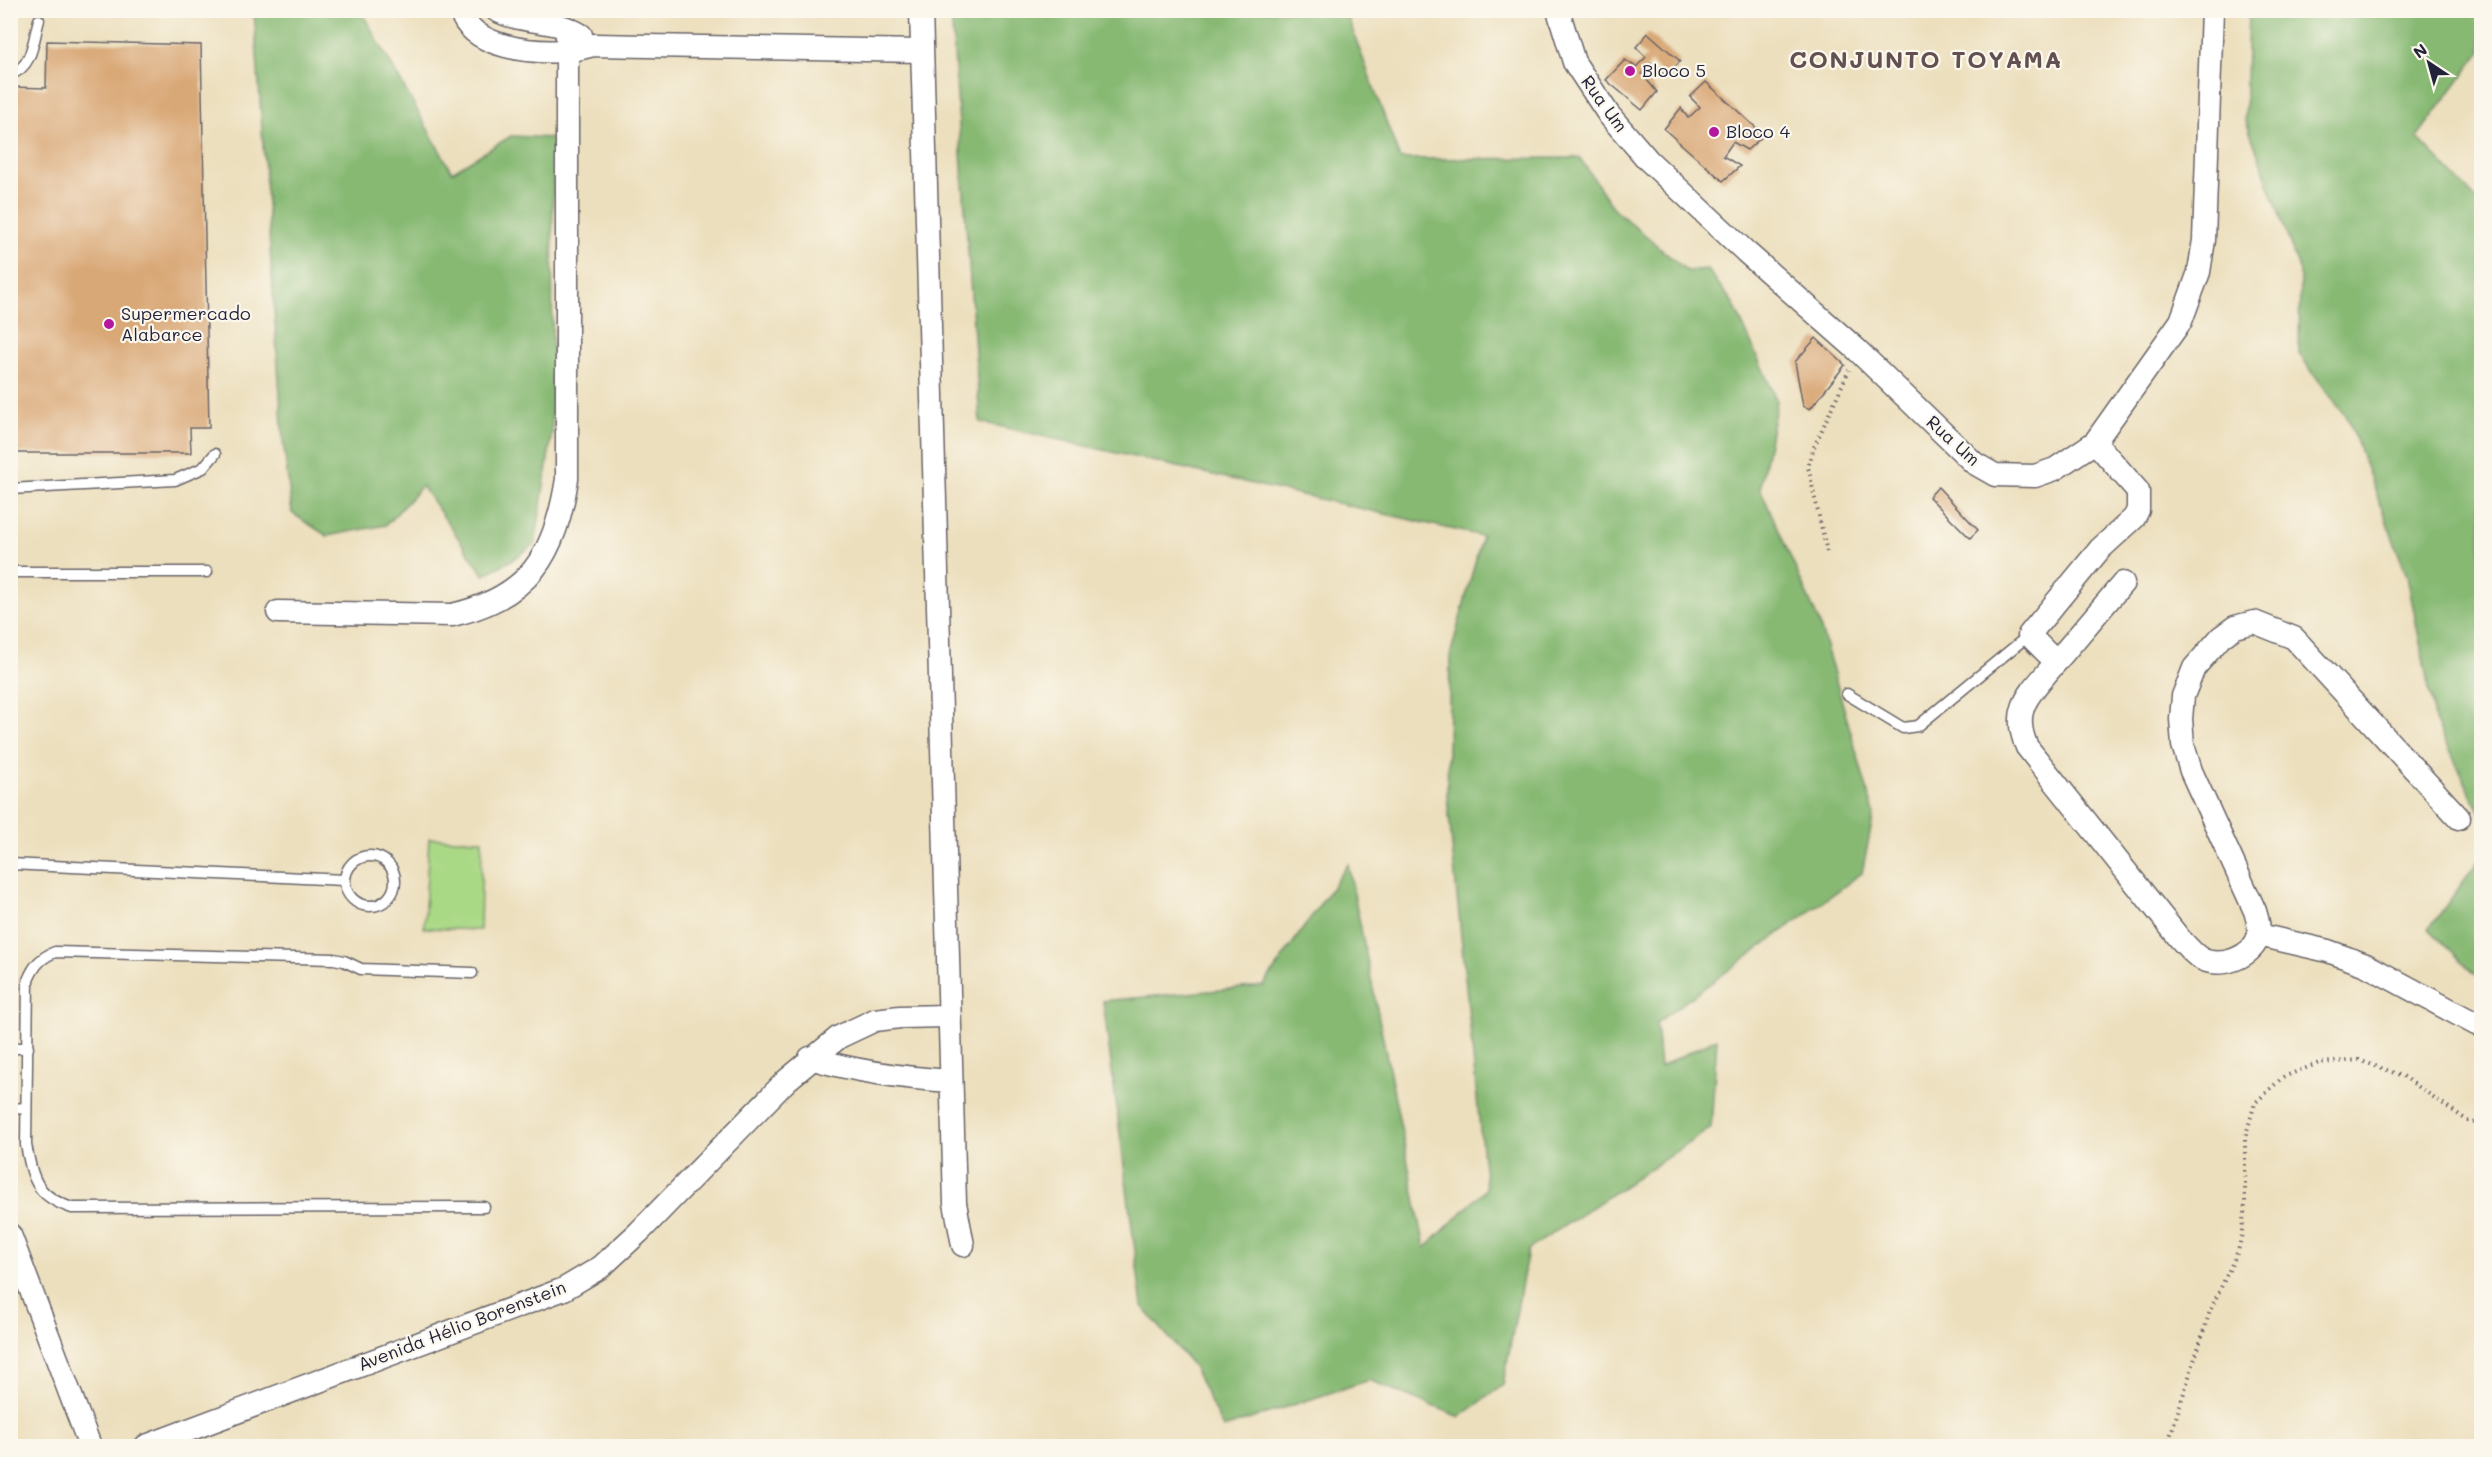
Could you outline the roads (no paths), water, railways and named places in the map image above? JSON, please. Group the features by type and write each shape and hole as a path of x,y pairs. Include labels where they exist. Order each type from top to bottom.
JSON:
{"street":[{"path":"460,10 474,32 488,41 514,48 567,40 594,45 921,51"},
{"path":"496,10 505,15 545,22 567,40"},
{"path":"921,10 955,1203 963,1245"},
{"name":"Rua Um","path":"1558,10 1574,62 1609,115 1648,160 1746,252 1856,350 1974,463 1995,476 2035,476 2072,459 2095,442 2181,321 2199,272 2204,240 2208,180 2212,10"},
{"path":"278,612 452,615 477,609 520,585 537,568 551,541 562,509 567,479 567,40"},
{"path":"2056,662 2029,635 2100,549 2134,518 2138,510 2138,491 2095,442"},
{"path":"2123,582 2021,706 2020,732 2027,747 2180,939 2201,959 2213,963 2234,960 2254,945 2259,935 2255,911 2191,771 2183,745 2183,696 2194,668 2221,637 2235,627 2254,622 2295,638 2459,818"},
{"path":"2259,935 2328,951 2366,965 2476,1024"},
{"name":"Avenida Hélio Borenstein","path":"146,1446 564,1289 601,1267 639,1232 810,1058 839,1036 875,1020 949,1016"},
{"path":"810,1058 900,1078 951,1081"},
{"path":"10,1235 90,1446"}],"lane":[{"path":"10,74 22,70 28,62 39,20"},
{"path":"10,489 175,480 203,468 215,454"},
{"path":"10,572 207,572"},
{"path":"1847,694 1903,728 1918,726 2029,635"},
{"path":"375,856 390,866 396,882 389,898 373,906 356,903 346,889 344,880 351,864 358,859 375,856"},
{"path":"10,864 344,880"},
{"path":"472,973 361,969 334,959 55,952 42,957 33,968 28,980 26,1145 39,1188 53,1202 72,1208 484,1207"},
{"path":"10,1048 27,1048"},
{"path":"10,1109 26,1108"}],"place":[{"name":"Bloco 5","path":"1630,71"},
{"name":"Bloco 4","path":"1714,132"},
{"name":"Supermercado Alabarce","path":"109,324"}],"district":[{"name":"CONJUNTO TOYAMA","path":"1926,60"}]}
